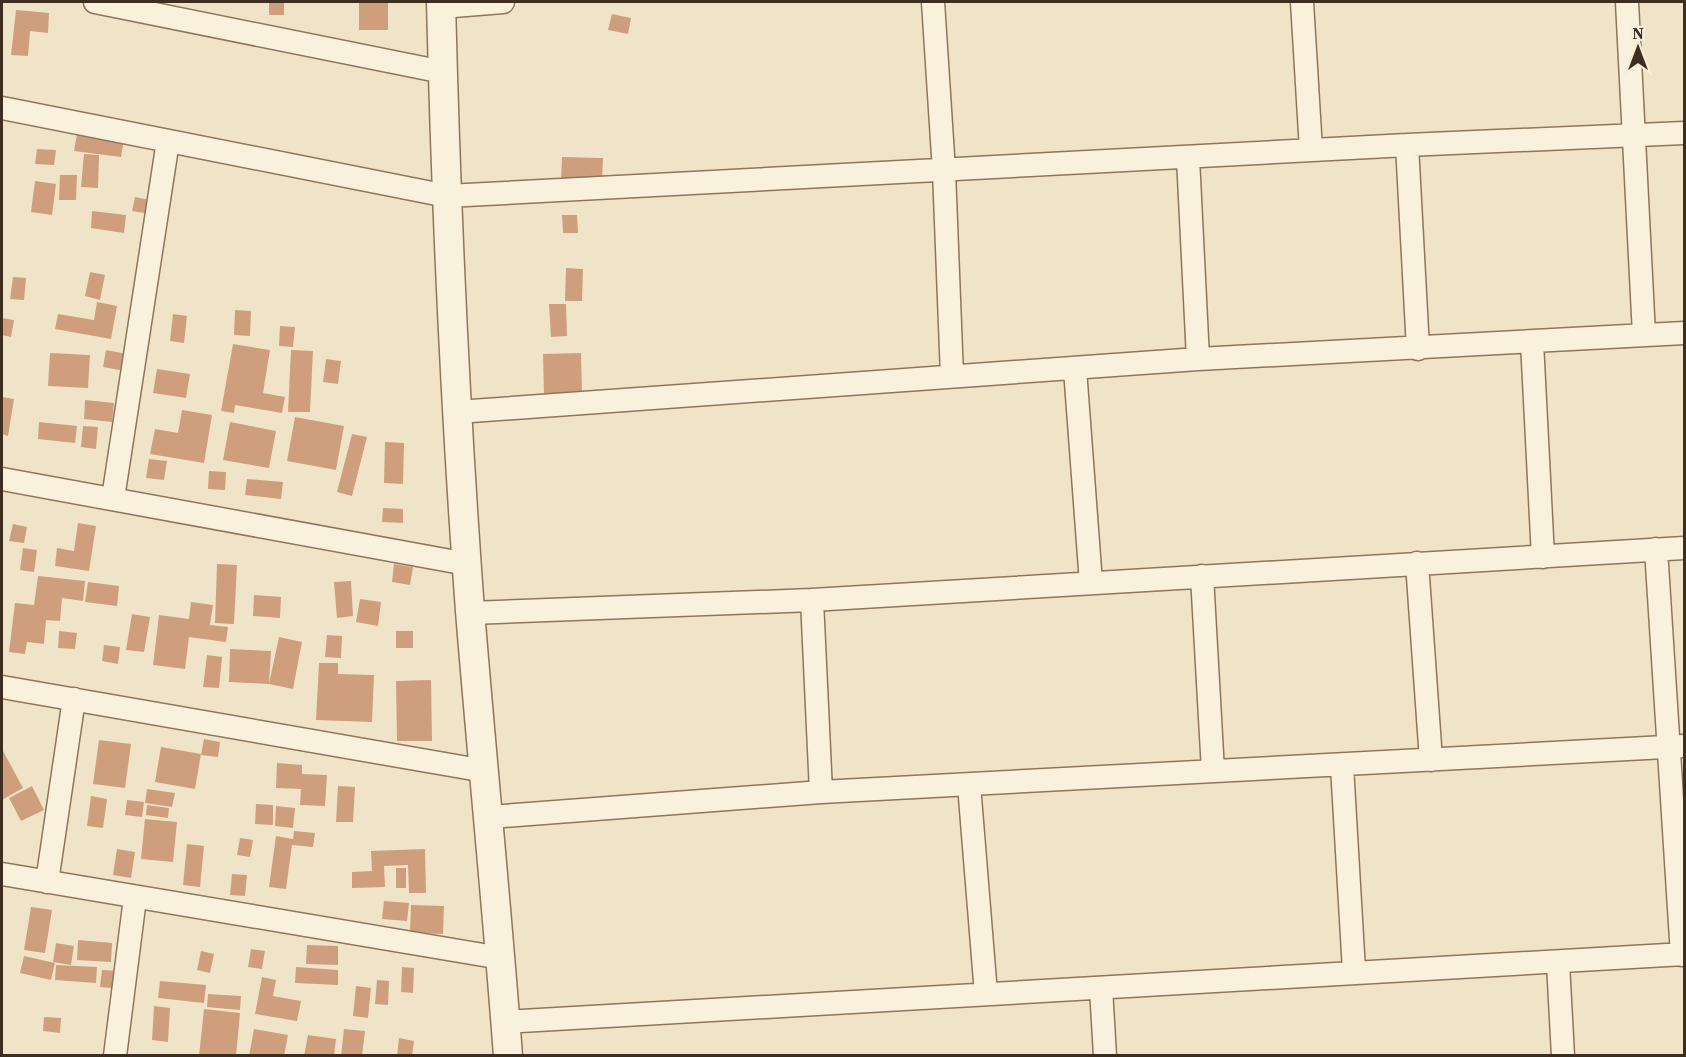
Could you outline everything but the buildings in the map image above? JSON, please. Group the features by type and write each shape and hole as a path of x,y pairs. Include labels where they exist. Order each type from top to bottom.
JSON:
{"street":[{"path":"95,2 443,72"},
{"path":"504,2 441,4 447,196 467,564 490,817 508,1056"},
{"path":"933,2 944,171 952,376"},
{"path":"1302,2 1311,150"},
{"path":"1627,2 1644,335"},
{"path":"2,108 447,196 1407,145 1684,133"},
{"path":"113,498 168,141"},
{"path":"1407,145 1418,349"},
{"path":"1188,158 1198,359"},
{"path":"458,412 1198,359 1684,333"},
{"path":"1532,342 1543,557"},
{"path":"1076,369 1091,583"},
{"path":"2,479 467,564"},
{"path":"471,613 812,600 1684,548"},
{"path":"505,1022 1354,971 1558,963 1683,955 1677,747 1656,549"},
{"path":"1417,563 1431,760"},
{"path":"1202,576 1213,771"},
{"path":"812,600 821,792"},
{"path":"2,687 485,771"},
{"path":"47,882 74,699"},
{"path":"490,817 821,792 1677,747"},
{"path":"1342,766 1354,971"},
{"path":"969,785 986,994"},
{"path":"2,874 501,958"},
{"path":"115,1056 135,898"},
{"path":"1558,963 1563,1056"},
{"path":"1101,988 1105,1056"}]}
